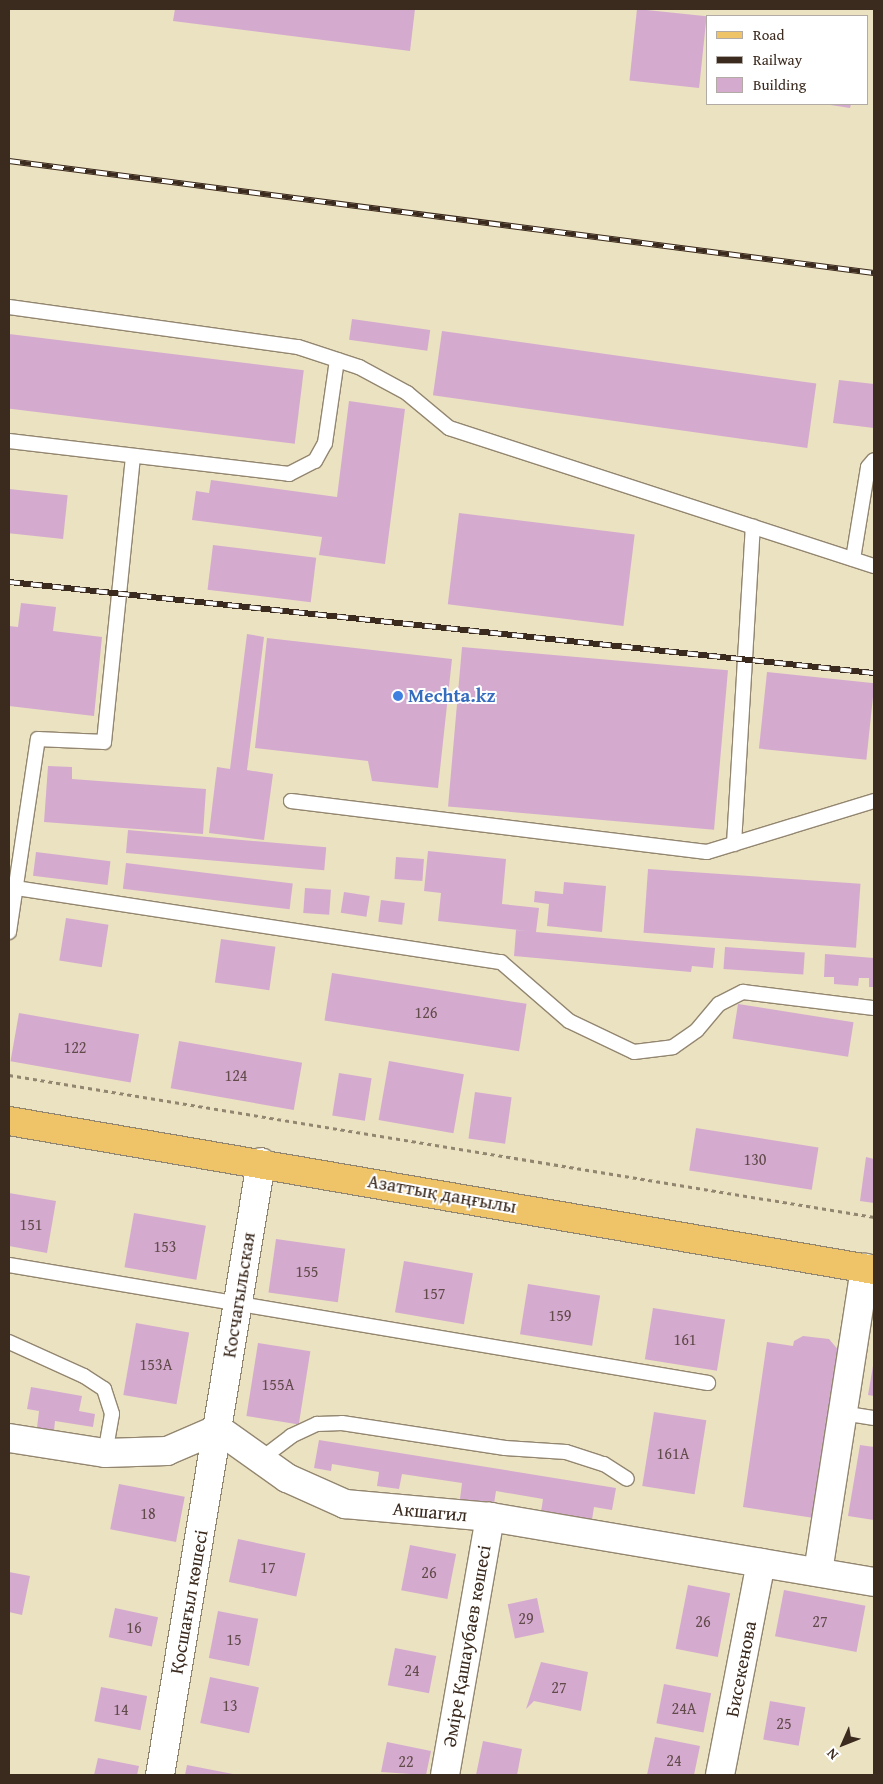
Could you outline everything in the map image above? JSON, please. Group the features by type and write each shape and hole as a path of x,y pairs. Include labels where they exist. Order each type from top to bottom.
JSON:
{"main road":[{"name":"Азаттық даңғылы","path":"9,1121 261,1162 869,1269"}],"street":[{"name":"Косчагыльская","path":"218,1428 261,1162"},
{"path":"818,1572 842,1412 869,1269"},
{"path":"9,1438 105,1454 167,1452 218,1428"},
{"name":"Акшагил","path":"218,1428 287,1478 345,1504 490,1517 818,1572 870,1576"},
{"name":"Қосшағыл көшесі","path":"160,1775 218,1428"},
{"name":"Әміре Қашаубаев көшесі","path":"444,1775 490,1517"},
{"name":"Бисекенова","path":"720,1775 762,1563"}],"lane":[{"path":"9,307 298,347 359,367 407,393 449,428 874,566"},
{"path":"9,441 289,474 315,461 325,443 337,360"},
{"path":"9,932 12,888 38,739 104,742 133,456"},
{"path":"853,559 868,467 874,460"},
{"path":"734,844 753,527"},
{"path":"291,801 708,852 874,801"},
{"path":"12,888 501,962 569,1021 634,1052 673,1047 696,1030 719,1004 743,992 874,1008"},
{"path":"9,1265 708,1383"},
{"path":"9,1342 84,1376 104,1389 112,1414 105,1454"},
{"path":"842,1412 874,1418"},
{"path":"261,1459 291,1436 317,1424 342,1423 505,1448 566,1452 604,1464 627,1479"}],"path":[{"path":"9,1075 874,1217"}],"building":[{"path":"175,9 415,9 410,51 173,21"},
{"path":"637,9 706,16 699,88 629,81"},
{"path":"830,105 851,105 850,108"},
{"path":"352,319 430,330 427,351 349,340"},
{"path":"442,331 816,384 807,448 433,395"},
{"path":"9,334 304,370 295,444 9,409"},
{"path":"839,380 874,384 874,428 833,423"},
{"path":"349,401 405,409 385,564 319,555 322,537 192,520 196,491 209,493 211,480 337,497"},
{"path":"9,489 68,495 63,539 9,533"},
{"path":"459,513 635,535 623,626 448,604"},
{"path":"213,545 316,558 311,602 208,590"},
{"path":"21,603 56,607 53,631 102,637 94,716 9,706 9,626 18,627"},
{"path":"247,634 264,637 247,770 273,774 264,840 209,833 217,767 230,769"},
{"path":"267,638 452,659 438,788 372,781 368,761 255,748"},
{"path":"462,647 728,670 714,830 448,806"},
{"path":"767,672 874,683 866,760 759,749"},
{"path":"48,766 72,767 72,779 206,789 203,834 44,822"},
{"path":"128,830 326,847 324,870 126,853"},
{"path":"428,851 506,859 502,904 539,908 536,932 715,948 713,968 692,966 691,972 514,956 516,930 527,931 438,921 441,893 424,891"},
{"path":"36,852 110,861 108,885 33,876"},
{"path":"396,857 424,859 422,881 394,879"},
{"path":"126,863 293,883 290,909 123,889"},
{"path":"648,869 860,884 856,948 644,933"},
{"path":"564,882 606,886 602,932 547,926 549,904 534,902 535,891 563,894"},
{"path":"305,888 331,890 329,915 303,913"},
{"path":"344,892 370,896 366,917 341,913"},
{"path":"381,900 405,903 402,925 378,922"},
{"path":"66,918 108,925 102,967 59,960"},
{"path":"221,939 275,947 269,990 215,983"},
{"path":"725,947 805,953 803,975 723,969"},
{"path":"825,954 874,958 874,987 869,987 869,978 859,978 858,986 834,984 834,977 824,977"},
{"path":"332,973 527,1004 519,1051 324,1020"},
{"path":"738,1004 854,1022 848,1057 733,1039"},
{"path":"19,1013 139,1034 131,1082 10,1061"},
{"path":"179,1041 302,1063 294,1110 171,1088"},
{"path":"389,1061 464,1074 453,1133 379,1120"},
{"path":"339,1073 372,1078 365,1121 332,1115"},
{"path":"475,1092 512,1097 505,1144 468,1139"},
{"path":"696,1128 818,1147 812,1190 689,1170"},
{"path":"866,1157 874,1159 874,1203 860,1201"},
{"path":"9,1193 56,1201 47,1253 9,1246"},
{"path":"134,1213 206,1226 196,1280 124,1267"},
{"path":"276,1239 345,1249 338,1302 268,1292"},
{"path":"404,1261 473,1273 464,1324 395,1312"},
{"path":"528,1284 600,1295 592,1346 520,1334"},
{"path":"653,1308 725,1319 717,1371 645,1359"},
{"path":"136,1323 189,1332 177,1404 123,1395"},
{"path":"803,1336 829,1339 845,1358 814,1518 743,1507 767,1342 793,1346 794,1341"},
{"path":"258,1343 310,1351 299,1424 246,1416"},
{"path":"874,1366 874,1396 868,1395"},
{"path":"31,1387 82,1396 79,1411 95,1414 93,1427 55,1421 54,1431 37,1428 39,1411 27,1409"},
{"path":"654,1412 706,1420 695,1494 642,1486"},
{"path":"319,1440 616,1488 612,1510 594,1507 592,1520 541,1512 543,1499 496,1491 494,1504 460,1499 462,1483 402,1474 399,1489 377,1486 379,1472 332,1464 331,1471 314,1468"},
{"path":"860,1445 874,1447 874,1520 848,1516"},
{"path":"119,1484 185,1497 176,1542 110,1529"},
{"path":"238,1539 305,1553 296,1596 229,1582"},
{"path":"410,1545 456,1554 447,1599 401,1590"},
{"path":"9,1572 30,1576 22,1615 9,1612"},
{"path":"688,1585 730,1593 718,1657 676,1649"},
{"path":"784,1590 865,1606 857,1652 775,1636"},
{"path":"537,1598 544,1632 515,1638 508,1604"},
{"path":"115,1608 158,1617 152,1646 109,1637"},
{"path":"218,1611 258,1619 249,1666 209,1658"},
{"path":"395,1648 436,1656 429,1693 388,1685"},
{"path":"541,1662 588,1672 581,1711 534,1701 526,1709"},
{"path":"210,1677 259,1687 249,1733 200,1723"},
{"path":"664,1684 711,1693 703,1732 656,1723"},
{"path":"101,1687 147,1696 140,1730 94,1721"},
{"path":"770,1701 805,1707 799,1746 763,1739"},
{"path":"655,1737 700,1746 694,1775 647,1775"},
{"path":"483,1741 522,1749 517,1775 476,1775"},
{"path":"387,1742 431,1751 426,1775 381,1772"},
{"path":"98,1758 139,1766 137,1775 94,1775"},
{"path":"187,1765 233,1774 233,1775 185,1775"}],"railway":[{"path":"9,161 874,273"},
{"path":"9,582 874,673"}],"place":[{"name":"Mechta.kz","path":"398,696"}]}
